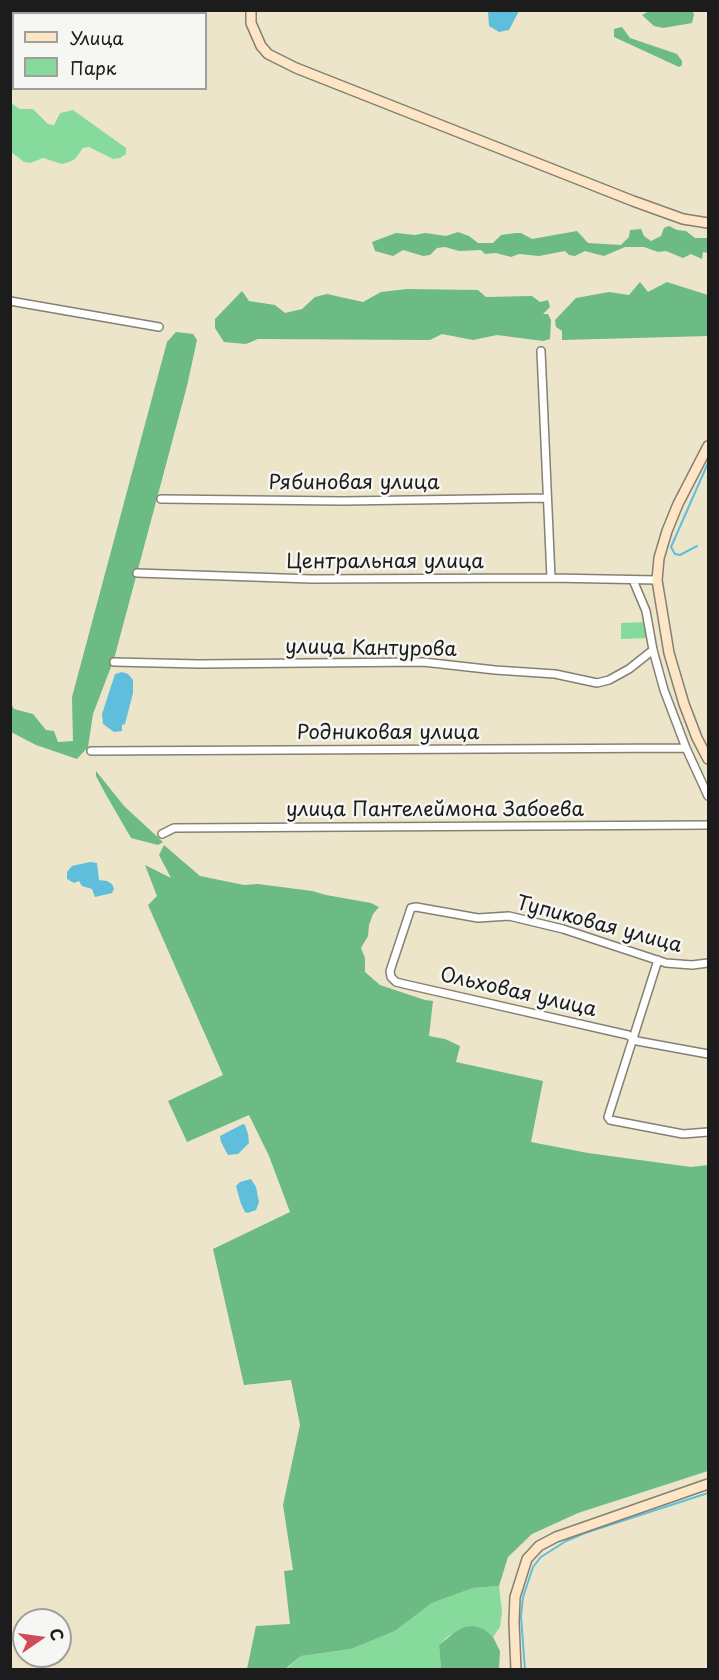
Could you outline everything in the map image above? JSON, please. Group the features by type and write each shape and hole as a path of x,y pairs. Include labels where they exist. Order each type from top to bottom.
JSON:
{"street":[{"path":"251,10 251,23 261,46 268,54 296,69 633,201 683,219 708,224"},
{"path":"10,301 159,327"},
{"path":"541,351 551,578"},
{"path":"708,446 678,504 667,531 659,558 657,580 669,652 684,704 708,759"},
{"name":"Рябиновая улица","path":"160,499 343,501 547,498"},
{"name":"Центральная улица","path":"137,573 311,579 657,580"},
{"path":"633,580 646,611 653,650 664,690 686,748 708,796"},
{"name":"улица Кантурова","path":"114,662 211,664 423,662 555,674 597,683 609,680 629,669 653,650"},
{"name":"Родниковая улица","path":"91,751 686,748"},
{"name":"улица Пантелеймона Забоева","path":"162,834 174,828 708,825"},
{"name":"Тупиковая улица","path":"411,908 424,908 478,918 509,916 563,929 658,960 685,965 708,963"},
{"name":"Ольховая улица","path":"411,908 390,971 391,977 396,982 628,1035 637,1041 708,1054"},
{"path":"658,960 608,1112 610,1120 683,1134 708,1132"},
{"path":"516,1670 513,1622 515,1597 527,1559 539,1546 556,1537 708,1484"}],"green space":[{"path":"651,10 692,11 694,14 692,23 663,28 654,26 642,15"},
{"path":"622,27 630,38 677,54 682,65 679,67 614,37 614,29"},
{"path":"11,103 20,109 33,109 48,124 54,125 60,113 73,110 126,148 126,154 113,159 89,147 83,148 75,159 62,164 43,158 30,163 24,162 11,152"},
{"path":"669,226 686,231 695,238 708,238 708,253 703,252 702,259 691,254 683,258 666,251 658,252 644,247 625,247 604,256 585,251 575,256 565,251 539,256 519,254 511,257 496,253 485,254 481,250 459,251 445,247 437,248 430,255 423,256 403,250 393,256 375,251 372,242 396,233 446,236 458,232 478,243 493,243 501,235 521,233 532,239 577,231 588,243 621,245 629,237 630,230 641,229 644,236 651,241 661,236 664,228"},
{"path":"640,282 648,292 667,282 708,295 708,336 562,340 562,331 556,327 555,320 576,298 609,292 629,295"},
{"path":"407,289 478,290 486,297 532,296 540,302 548,300 550,307 543,314 548,314 551,320 550,339 543,341 497,335 473,340 442,334 430,340 258,339 246,344 224,342 215,328 215,319 242,291 249,301 275,305 285,313 302,309 315,297 327,294 363,302 381,292"},
{"path":"176,332 193,334 197,340 187,386 114,659 93,714 88,747 77,759 36,745 11,732 10,702 14,709 33,714 46,730 54,731 58,742 73,741 72,697 167,342"},
{"path":"646,622 648,638 621,639 621,623"},
{"path":"96,771 124,806 163,842 158,845 131,838 96,776"},
{"path":"164,845 200,876 244,885 258,884 312,891 371,903 379,907 373,914 368,936 361,948 365,958 365,972 380,985 433,1001 429,1036 445,1039 460,1046 456,1062 543,1081 531,1142 588,1153 691,1167 708,1165 708,1471 578,1513 532,1534 508,1557 499,1586 473,1588 432,1603 395,1631 351,1649 301,1656 285,1669 247,1669 256,1626 290,1624 284,1571 293,1570 283,1505 300,1425 291,1380 244,1385 213,1249 290,1212 269,1156 249,1115 187,1142 168,1101 223,1075 148,905 157,896 145,865 171,878 159,855"},
{"path":"499,1586 502,1611 500,1627 493,1637 484,1629 464,1627 447,1637 439,1645 441,1669 285,1670 301,1656 351,1649 395,1631 432,1603 473,1588"},
{"path":"474,1626 484,1629 493,1637 500,1651 499,1669 441,1669 439,1645 464,1627"}],"water":[{"path":"488,10 519,11 509,30 499,32 489,26"},
{"path":"122,672 128,674 133,680 133,693 122,731 114,732 103,724 102,714 115,674"},
{"path":"90,862 97,863 99,880 112,884 114,889 112,893 95,897 92,889 82,886 79,881 74,883 67,879 67,872 72,866"},
{"path":"243,1124 249,1143 238,1154 228,1155 220,1136"},
{"path":"251,1179 256,1187 259,1202 256,1210 248,1213 241,1204 236,1186 240,1182"}],"waterway":[{"path":"697,546 680,555 675,554 671,547 708,463"},
{"path":"525,1670 521,1616 523,1597 533,1567 541,1557 566,1541 585,1533 708,1493"}]}
